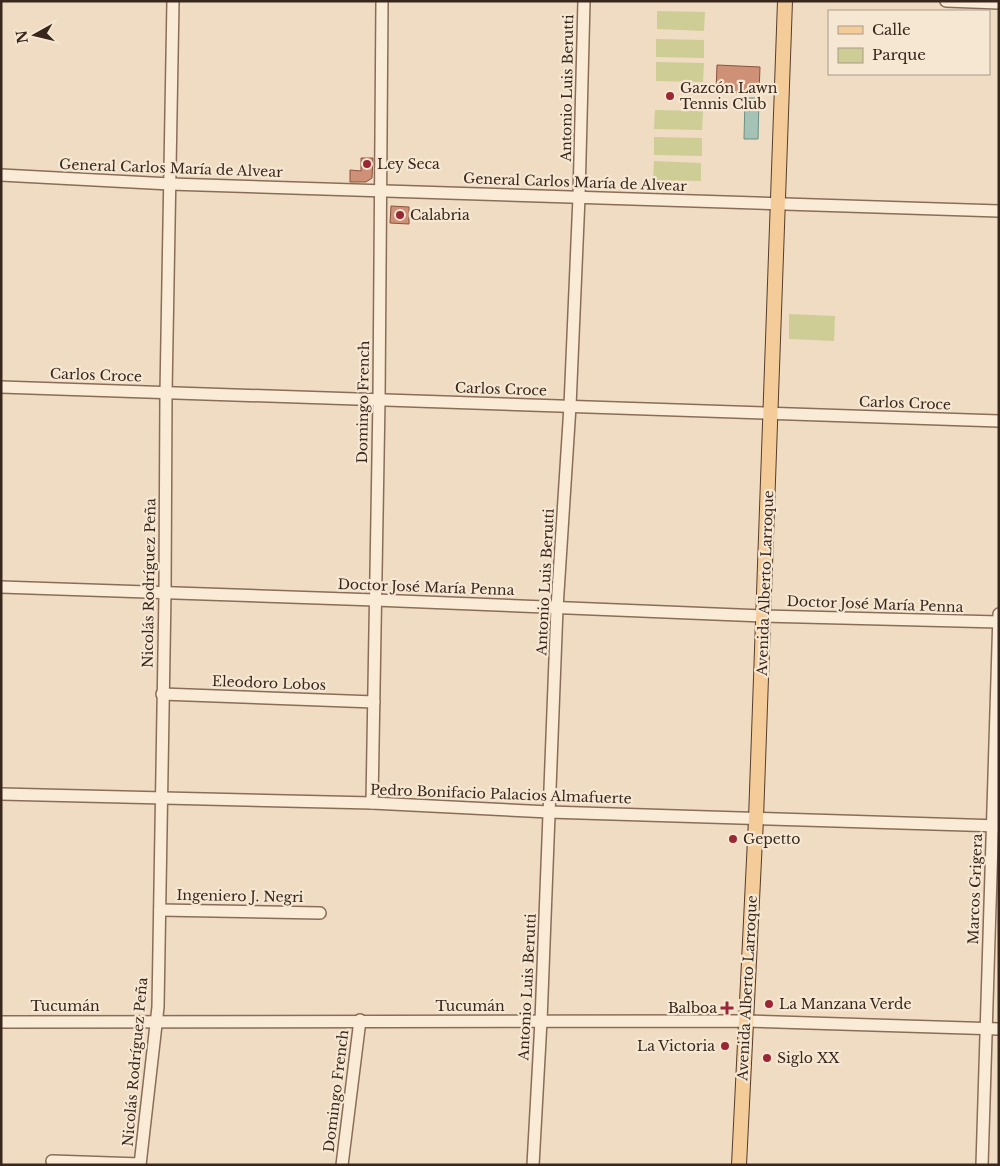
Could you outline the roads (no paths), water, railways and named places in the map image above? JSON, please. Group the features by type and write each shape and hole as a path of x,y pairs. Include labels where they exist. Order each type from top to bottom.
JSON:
{"main road":[{"name":"Avenida Alberto Larroque","path":"738,1165 756,819 785,1"}],"street":[{"name":"Nicolás Rodríguez Peña","path":"140,1164 158,1006 173,1"},
{"name":"Domingo French","path":"372,804 379,400 382,1"},
{"name":"Antonio Luis Berutti","path":"533,1165 557,608 570,406 579,197 584,1"},
{"path":"946,1 999,3"},
{"name":"General Carlos María de Alvear","path":"1,175 170,184 999,211"},
{"name":"Carlos Croce","path":"1,387 999,421"},
{"name":"Doctor José María Penna","path":"1,587 763,616 999,622"},
{"name":"Marcos Grigera","path":"982,1165 985,1029 995,825 999,614"},
{"name":"Eleodoro Lobos","path":"162,694 374,702"},
{"name":"Pedro Bonifacio Palacios Almafuerte","path":"1,794 372,804 756,819 995,825"},
{"name":"Ingeniero J. Negri","path":"160,910 320,913"},
{"name":"Domingo French","path":"342,1165 360,1020"},
{"name":"Tucumán","path":"1,1022 360,1020 745,1021 999,1029"},
{"path":"52,1161 140,1164"}],"place":[{"name":"Gazcón Lawn Tennis Club","path":"670,96"},
{"name":"Ley Seca","path":"367,164"},
{"name":"Calabria","path":"400,215"},
{"name":"Gepetto","path":"733,839"},
{"name":"La Manzana Verde","path":"769,1004"},
{"name":"Balboa","path":"727,1008"},
{"name":"La Victoria","path":"725,1046"},
{"name":"Siglo XX","path":"767,1058"}]}
